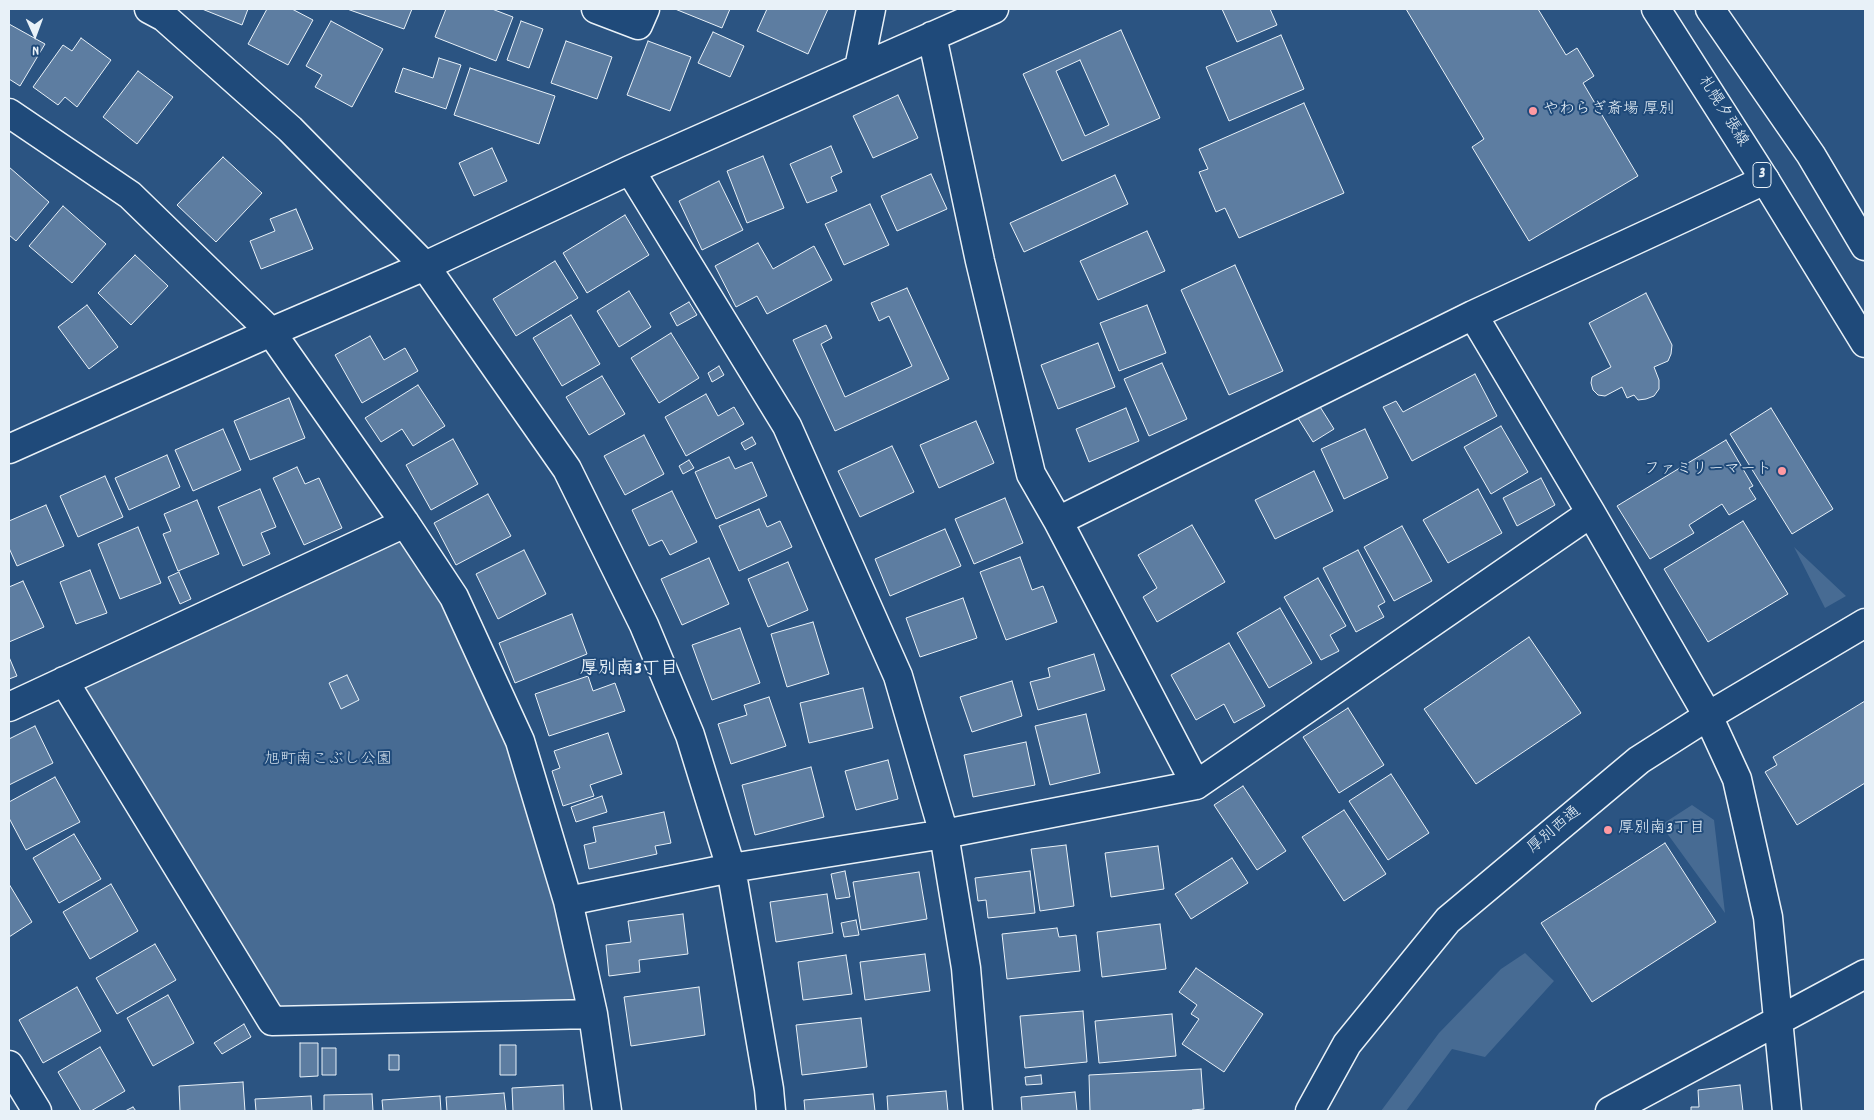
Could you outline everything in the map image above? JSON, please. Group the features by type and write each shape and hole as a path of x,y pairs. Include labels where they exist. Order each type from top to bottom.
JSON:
{"street":[{"path":"596,9 638,25 645,9"},
{"path":"859,68 871,9"},
{"path":"9,449 270,332 425,266 630,170 994,9"},
{"name":"札幌夕張線","path":"1656,9 1765,180 1865,343"},
{"path":"1710,9 1811,155 1865,246"},
{"path":"160,12 290,129 425,266 567,468 644,625 686,726 731,868 769,1089 771,1111"},
{"path":"932,36 980,261 1031,474 1058,521 1196,785"},
{"path":"9,113 130,195 270,332 406,523 454,597 520,741 568,902 593,1014 607,1111"},
{"path":"630,170 787,426 898,676 944,834 966,968 978,1111"},
{"path":"1058,521 1473,315 1765,180"},
{"path":"1473,315 1708,716 1737,779 1768,917 1787,1111"},
{"path":"568,902 731,868 944,834 1196,785 1590,513"},
{"path":"9,707 406,523"},
{"name":"厚別西通","path":"1310,1111 1347,1044 1448,920 1639,760 1708,716 1865,623"},
{"path":"64,681 272,1021 593,1014"},
{"path":"1610,1111 1865,974"},
{"path":"9,1065 38,1111"}],"green space":[{"name":"旭町南こぶし公園","path":"405,523 520,741 593,1014 272,1021 64,681"},
{"path":"1794,547 1846,596 1825,608"},
{"path":"1692,805 1714,820 1725,913 1661,825"},
{"path":"1525,953 1554,981 1485,1057 1452,1049 1406,1111 1381,1111 1439,1033 1501,969"}],"building":[{"path":"202,9 248,9 242,25"},
{"path":"267,9 292,9 313,20 288,65 248,44"},
{"path":"347,9 412,9 404,29"},
{"path":"446,9 492,9 513,17 496,61 435,37"},
{"path":"675,9 730,9 722,28"},
{"path":"767,9 828,9 808,54 757,31"},
{"path":"1222,9 1270,9 1277,25 1237,42"},
{"name":"やわらぎ斎場 厚別","path":"1406,9 1538,9 1566,55 1577,48 1594,76 1583,83 1638,176 1529,241 1472,147 1484,139"},
{"path":"331,21 383,49 352,107 315,87 322,75 306,66"},
{"path":"521,21 543,29 529,68 507,60"},
{"path":"9,24 45,44 20,86 9,79"},
{"path":"1121,30 1160,118 1062,161 1023,74","holes":["1080,60 1109,125 1085,136 1056,71"]},
{"path":"713,32 744,46 730,77 698,63"},
{"path":"1281,35 1304,89 1229,121 1206,67"},
{"path":"81,38 111,60 77,107 65,97 58,105 33,87 63,45 72,51"},
{"path":"566,41 612,57 597,99 551,83"},
{"path":"648,41 691,57 670,111 627,95"},
{"path":"439,58 461,65 446,109 395,92 403,68 433,78"},
{"path":"470,68 555,96 539,144 454,115"},
{"path":"138,71 173,97 137,144 103,117"},
{"path":"898,95 918,138 873,158 853,116"},
{"path":"1304,103 1344,193 1239,238 1225,208 1216,212 1199,172 1208,169 1199,149"},
{"path":"831,146 842,172 831,177 837,191 807,203 790,164"},
{"path":"492,148 507,181 474,196 459,163"},
{"path":"763,156 784,208 747,223 727,171"},
{"path":"223,157 262,193 216,242 177,205"},
{"path":"9,167 49,202 16,241 9,235"},
{"path":"931,174 947,209 897,231 881,196"},
{"path":"1115,175 1128,204 1024,252 1010,223"},
{"path":"719,181 743,230 702,250 679,201"},
{"path":"870,204 889,245 844,265 825,224"},
{"path":"63,206 106,244 72,283 29,246"},
{"path":"296,209 313,249 261,269 250,241 275,231 270,219"},
{"path":"625,215 649,255 587,293 563,253"},
{"path":"1147,231 1165,271 1098,300 1080,261"},
{"path":"758,243 773,269 814,246 832,280 767,314 757,296 736,307 715,266"},
{"path":"135,255 168,286 131,325 98,293"},
{"path":"555,261 578,298 516,336 493,299"},
{"path":"1235,265 1283,371 1229,395 1181,290"},
{"path":"907,288 949,379 835,431 793,340 826,325 832,338 821,344 845,397 912,366 889,316 879,321 871,303"},
{"path":"629,291 651,327 619,347 597,311"},
{"path":"1646,293 1672,345 1668,361 1654,367 1659,380 1659,389 1654,396 1638,400 1634,395 1627,398 1622,387 1605,396 1598,395 1593,390 1592,377 1611,367 1589,323"},
{"path":"689,302 697,315 677,326 670,313"},
{"path":"87,305 118,347 89,369 58,327"},
{"path":"1147,305 1166,353 1119,371 1100,323"},
{"path":"571,315 600,364 562,386 533,338"},
{"path":"671,333 699,378 659,403 631,358"},
{"path":"370,336 384,360 405,348 418,371 362,403 335,355"},
{"path":"1098,343 1115,387 1058,409 1041,365"},
{"path":"1162,363 1187,419 1149,436 1124,379"},
{"path":"719,366 724,375 712,382 708,373"},
{"path":"1475,374 1497,416 1412,461 1383,407 1396,401 1403,412"},
{"path":"602,376 625,414 589,435 566,397"},
{"path":"418,385 445,426 413,446 402,429 381,442 365,418"},
{"path":"706,394 718,416 734,407 744,424 686,456 665,417"},
{"path":"289,398 305,438 250,460 234,421"},
{"path":"1317,402 1334,429 1313,442 1296,415"},
{"path":"1126,408 1139,441 1089,462 1076,429"},
{"name":"ファミリーマート","path":"1771,408 1833,509 1792,534 1730,434"},
{"path":"976,421 994,463 939,488 920,445"},
{"path":"1501,426 1528,472 1491,494 1464,447"},
{"path":"223,429 241,470 193,491 175,450"},
{"path":"1365,429 1388,478 1344,499 1321,449"},
{"path":"644,435 664,474 625,495 604,456"},
{"path":"752,437 756,444 745,450 741,443"},
{"path":"453,439 478,484 431,510 406,465"},
{"path":"1726,440 1753,486 1749,488 1756,499 1729,515 1722,504 1689,525 1694,533 1650,559 1617,506"},
{"path":"892,446 914,492 860,517 838,471"},
{"path":"167,455 180,487 129,510 115,478"},
{"path":"729,457 735,469 752,462 767,496 716,519 695,472"},
{"path":"689,460 694,468 683,474 679,466"},
{"path":"297,467 305,484 319,478 342,528 304,545 273,478"},
{"path":"1314,471 1333,511 1275,539 1255,500"},
{"path":"105,476 123,517 78,537 60,496"},
{"path":"1541,478 1555,505 1517,526 1503,498"},
{"path":"260,489 276,527 261,533 270,554 243,566 218,507"},
{"path":"1478,489 1502,533 1448,563 1423,520"},
{"path":"672,491 697,542 670,555 662,540 649,546 632,510"},
{"path":"488,494 511,536 456,565 434,523"},
{"path":"1005,498 1023,543 974,564 955,519"},
{"path":"197,500 219,554 178,571 163,534 171,531 164,514"},
{"path":"46,505 64,546 17,566 9,548 9,521"},
{"path":"759,509 767,527 780,521 792,547 739,571 719,526"},
{"path":"1743,521 1788,594 1708,642 1664,569"},
{"path":"1192,525 1225,582 1157,622 1143,597 1157,588 1138,555"},
{"path":"1402,526 1432,581 1394,601 1364,547"},
{"path":"138,527 161,583 120,599 98,544"},
{"path":"945,529 961,566 890,596 875,559"},
{"path":"524,550 546,594 498,619 476,574"},
{"path":"1358,550 1385,602 1378,606 1384,617 1356,632 1323,568"},
{"path":"1020,557 1032,590 1043,586 1057,622 1006,640 980,572"},
{"path":"709,558 729,604 682,625 661,579"},
{"path":"788,562 808,610 768,627 748,579"},
{"path":"90,570 107,613 76,624 60,582"},
{"path":"179,572 191,599 180,604 168,577"},
{"path":"1318,578 1346,626 1330,635 1339,651 1321,660 1284,597"},
{"path":"23,581 44,627 9,642 9,587"},
{"path":"963,598 977,638 920,657 906,618"},
{"path":"1280,608 1312,663 1269,688 1237,633"},
{"path":"572,614 587,654 515,683 499,643"},
{"path":"813,622 829,674 787,687 771,634"},
{"path":"740,628 760,683 712,700 692,645"},
{"path":"1529,637 1581,713 1476,784 1424,709"},
{"path":"1229,643 1265,706 1234,723 1224,704 1196,720 1171,675"},
{"path":"1094,654 1105,690 1038,710 1030,682 1050,677 1048,668"},
{"path":"9,657 17,676 9,679"},
{"path":"347,675 359,700 341,709 329,683"},
{"path":"588,676 593,691 615,683 625,711 549,736 535,694"},
{"path":"1012,681 1022,716 972,732 960,697"},
{"path":"863,688 873,728 809,743 800,703"},
{"path":"769,697 786,746 731,764 718,724 747,715 744,705"},
{"path":"1865,701 1865,783 1797,825 1765,772 1777,765 1773,757"},
{"path":"1348,708 1384,765 1339,793 1303,737"},
{"path":"1086,714 1100,773 1050,785 1035,726"},
{"path":"35,726 53,763 9,785 9,739"},
{"path":"608,733 622,774 590,785 594,796 563,806 552,771 560,768 554,751"},
{"path":"1026,742 1035,785 973,797 964,755"},
{"path":"888,760 898,799 856,810 845,771"},
{"path":"811,767 824,817 755,835 742,785"},
{"path":"1391,774 1429,833 1388,860 1349,801"},
{"path":"55,777 80,822 26,850 9,818 9,802"},
{"path":"1243,786 1286,851 1257,870 1214,805"},
{"path":"602,796 607,812 576,822 571,807"},
{"path":"1344,810 1386,874 1344,901 1302,837"},
{"path":"664,812 671,843 655,846 657,854 589,869 584,845 596,842 593,827"},
{"path":"74,834 101,879 59,903 33,858"},
{"path":"1665,843 1716,922 1592,1002 1541,923"},
{"path":"1066,845 1074,906 1040,911 1031,849"},
{"path":"1158,846 1164,889 1111,897 1105,853"},
{"path":"1232,858 1248,883 1191,919 1175,894"},
{"path":"845,871 850,897 836,899 831,874"},
{"path":"1030,871 1035,913 988,918 986,900 978,901 975,878"},
{"path":"919,872 927,919 861,930 853,882"},
{"path":"9,884 32,922 9,937"},
{"path":"111,884 138,931 90,959 63,912"},
{"path":"827,894 833,933 776,942 770,902"},
{"path":"683,914 688,954 639,960 640,972 609,976 606,945 631,942 628,921"},
{"path":"856,920 859,935 844,937 841,923"},
{"path":"1160,924 1166,969 1102,977 1097,932"},
{"path":"1057,928 1059,937 1076,935 1080,971 1007,979 1002,934"},
{"path":"155,944 176,980 117,1014 96,978"},
{"path":"925,954 930,991 865,1000 860,962"},
{"path":"846,955 852,994 803,1000 798,962"},
{"path":"1196,968 1263,1014 1224,1072 1182,1044 1199,1019 1191,1014 1197,1005 1179,992"},
{"path":"77,987 101,1031 43,1063 19,1020"},
{"path":"699,987 705,1035 631,1046 624,997"},
{"path":"168,995 194,1043 153,1066 127,1018"},
{"path":"1083,1011 1087,1062 1025,1068 1020,1016"},
{"path":"1172,1014 1176,1056 1099,1063 1095,1021"},
{"path":"861,1018 867,1067 802,1075 796,1025"},
{"path":"244,1024 251,1037 222,1054 214,1043"},
{"path":"300,1043 318,1043 318,1076 300,1077"},
{"path":"500,1045 516,1045 516,1075 500,1075"},
{"path":"100,1047 125,1091 91,1111 81,1111 58,1072"},
{"path":"322,1048 336,1048 336,1075 322,1075"},
{"path":"389,1055 399,1055 399,1070 389,1070"},
{"path":"1201,1069 1204,1109 1192,1111 1090,1111 1089,1075"},
{"path":"1041,1075 1042,1084 1026,1085 1025,1077"},
{"path":"243,1082 245,1111 180,1111 179,1086"},
{"path":"563,1085 564,1111 513,1111 512,1088"},
{"path":"1740,1085 1743,1111 1691,1111 1691,1107 1699,1107 1698,1090"},
{"path":"946,1091 948,1111 888,1111 887,1096"},
{"path":"1075,1092 1077,1111 1022,1111 1021,1097"},
{"path":"504,1093 506,1111 447,1111 446,1097"},
{"path":"372,1094 373,1111 324,1111 324,1095"},
{"path":"873,1094 875,1111 805,1111 804,1100"},
{"path":"311,1096 312,1111 256,1111 255,1099"},
{"path":"440,1096 441,1111 383,1111 382,1100"},
{"path":"133,1107 136,1111 125,1111"}],"place":[{"name":"やわらぎ斎場 厚別","path":"1533,111"},
{"name":"ファミリーマート","path":"1782,471"},
{"name":"厚別南3丁目","path":"1608,830"}],"district":[{"name":"厚別南3丁目","path":"629,671"}]}
